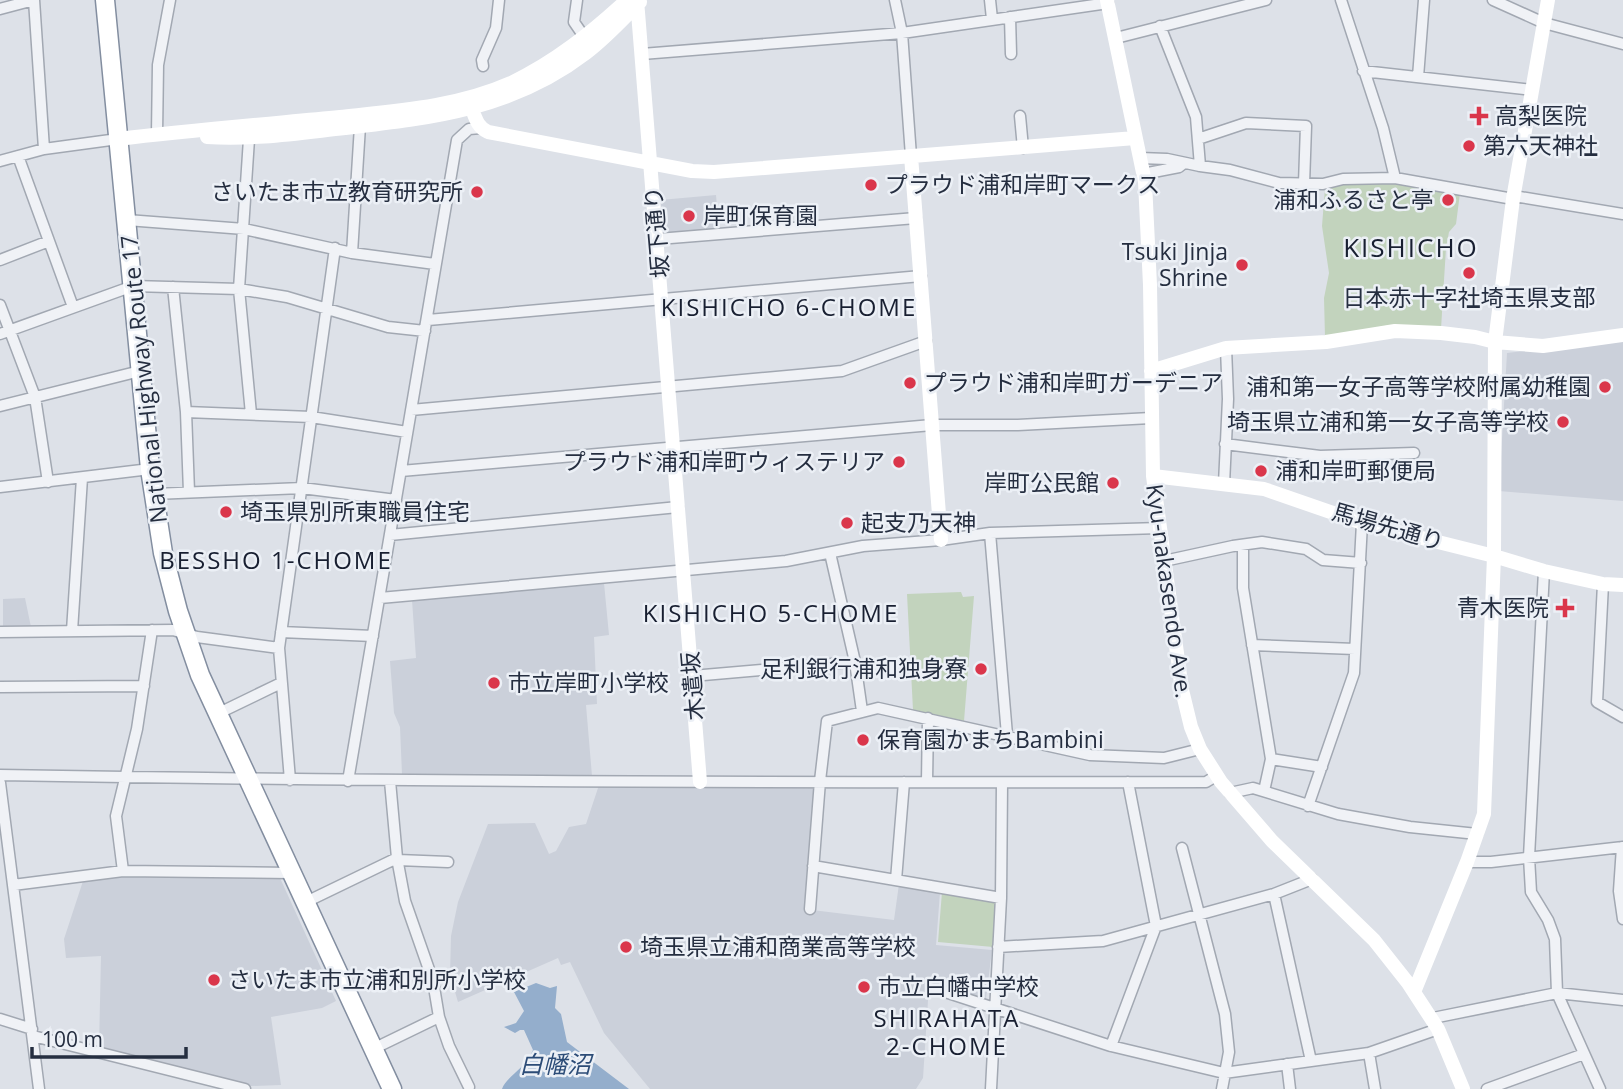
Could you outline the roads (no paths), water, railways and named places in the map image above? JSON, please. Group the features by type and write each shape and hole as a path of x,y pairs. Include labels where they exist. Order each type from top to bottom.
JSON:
{"highway":[{"name":"National Highway Route 17","path":"105,0 150,469 163,553 186,634 217,714 306,902 388,1088"}],"street":[{"path":"0,9 34,0 44,149"},
{"path":"157,134 158,65 170,0"},
{"path":"483,66 482,60 496,28 499,0"},
{"path":"577,0 574,22 585,38"},
{"path":"895,0 902,33 941,540"},
{"path":"990,0 992,19"},
{"path":"1116,37 1266,0"},
{"path":"1341,0 1384,128 1395,178"},
{"path":"1418,77 1424,0"},
{"path":"1493,0 1544,23 1623,44"},
{"path":"1414,992 1484,814 1494,556 1495,342 1513,197 1548,0"},
{"path":"157,134 248,139 433,117 472,109 509,97 559,72 594,46 636,1"},
{"path":"0,162 44,149 118,139 441,105 510,83 546,64 636,1"},
{"name":"坂下通り","path":"636,1 658,239 678,507"},
{"path":"642,54 902,33 1107,1"},
{"name":"Kyu-nakasendo Ave.","path":"1107,1 1140,158 1148,219 1153,476 1185,709 1200,750 1216,776 1272,841 1374,940 1414,992 1436,1024 1463,1089"},
{"path":"1010,17 1011,54"},
{"path":"1160,26 1196,117 1200,166"},
{"path":"1363,71 1532,90"},
{"path":"472,109 481,128"},
{"path":"1020,116 1023,148"},
{"path":"1198,139 1246,123 1306,126 1304,184"},
{"path":"352,253 360,126"},
{"path":"348,781 457,140 468,129 481,128 488,132 692,171 714,172 1135,138"},
{"path":"248,139 239,289 251,414"},
{"path":"18,156 73,307"},
{"path":"1140,158 1167,159 1230,170 1279,183 1323,184 1343,179 1395,178 1623,214"},
{"path":"1143,174 1179,167 1185,163"},
{"path":"658,239 916,218"},
{"path":"127,219 244,229 352,253 435,264"},
{"path":"0,260 49,242"},
{"path":"290,780 279,648 335,248"},
{"path":"5,332 133,286 239,289 287,297 388,327 427,326 662,300 921,276"},
{"path":"173,287 186,412 189,492"},
{"path":"0,305 5,332 35,397 48,482"},
{"path":"1151,371 1226,348 1326,342 1395,331 1452,334 1495,342 1543,346 1623,335"},
{"path":"411,410 842,371 926,341"},
{"path":"1224,484 1226,348"},
{"path":"0,406 140,371"},
{"path":"186,412 311,417 407,432"},
{"path":"401,471 932,425 1018,425 1151,418"},
{"path":"1225,444 1320,456 1414,453"},
{"path":"0,487 150,469"},
{"name":"馬場先通り","path":"1153,476 1264,489 1362,523 1544,571 1602,584 1623,584"},
{"path":"72,631 82,478"},
{"path":"154,494 302,488 396,500"},
{"path":"390,535 678,507"},
{"name":"木遣坂","path":"678,507 700,782"},
{"path":"1308,806 1354,673 1362,523"},
{"path":"380,598 786,561 863,546 990,533 1160,528"},
{"path":"990,533 1007,735"},
{"path":"1164,561 1262,542 1306,549 1323,560 1361,563"},
{"path":"1243,545 1243,589 1271,759 1264,791"},
{"path":"830,553 855,662 862,711"},
{"path":"1544,571 1529,857 1531,892 1548,920 1555,939 1557,993 1600,1089"},
{"path":"1602,584 1597,702 1623,717"},
{"path":"123,872 117,816 144,686 152,630"},
{"path":"0,632 173,630 279,648"},
{"path":"281,632 373,636"},
{"path":"1252,645 1355,649"},
{"path":"692,676 855,662"},
{"path":"217,714 281,683"},
{"path":"0,687 144,686"},
{"path":"810,909 827,720 878,708 1090,755 1164,758 1200,750"},
{"path":"927,782 928,718"},
{"path":"1271,759 1322,767"},
{"path":"0,775 348,781 1002,783 1206,782 1216,776"},
{"path":"390,781 397,859 405,901 433,981 439,1017 449,1046 469,1087"},
{"path":"896,880 904,782"},
{"path":"1111,1046 1156,926 1128,782"},
{"path":"0,783 4,857 13,885 39,1089"},
{"path":"991,1089 1001,898 1002,783"},
{"path":"1230,793 1253,788 1338,814 1410,827 1477,834"},
{"path":"1467,862 1622,847 1619,891 1623,919"},
{"path":"1182,849 1225,1014 1229,1052 1222,1089"},
{"path":"306,902 397,859 448,862"},
{"path":"813,866 1001,898"},
{"path":"13,885 123,872 291,873"},
{"path":"998,947 1103,941 1274,894 1312,879"},
{"path":"1274,894 1311,1061"},
{"path":"936,989 1111,1046 1224,1073 1369,1053 1436,1024 1557,993 1623,1000"},
{"path":"373,1049 439,1017"},
{"path":"0,1019 32,1032 245,1089"},
{"path":"1369,1053 1375,1089"},
{"path":"1487,1089 1584,1054"},
{"path":"1287,1064 1290,1089"}],"water":[{"name":"白幡沼","path":"536,983 550,988 557,986 555,1008 561,1014 567,1042 629,1089 502,1089 533,1050 524,1030 515,1033 504,1027 516,1023 524,1011 514,992"}],"place":[{"name":"高梨医院","path":"1479,116"},
{"name":"第六天神社","path":"1469,146"},
{"name":"プラウド浦和岸町マークス","path":"871,185"},
{"name":"さいたま市立教育研究所","path":"477,192"},
{"name":"浦和ふるさと亭","path":"1448,200"},
{"name":"岸町保育園","path":"689,216"},
{"name":"Tsuki Jinja Shrine","path":"1242,265"},
{"name":"日本赤十字社埼玉県支部","path":"1469,273"},
{"name":"プラウド浦和岸町ガーデニア","path":"910,383"},
{"name":"浦和第一女子高等学校附属幼稚園","path":"1605,387"},
{"name":"埼玉県立浦和第一女子高等学校","path":"1563,422"},
{"name":"プラウド浦和岸町ウィステリア","path":"899,462"},
{"name":"浦和岸町郵便局","path":"1261,471"},
{"name":"岸町公民館","path":"1113,483"},
{"name":"埼玉県別所東職員住宅","path":"226,512"},
{"name":"起支乃天神","path":"847,523"},
{"name":"青木医院","path":"1565,608"},
{"name":"足利銀行浦和独身寮","path":"981,669"},
{"name":"市立岸町小学校","path":"494,683"},
{"name":"保育園かまちBambini","path":"863,740"},
{"name":"埼玉県立浦和商業高等学校","path":"626,947"},
{"name":"さいたま市立浦和別所小学校","path":"214,980"},
{"name":"市立白幡中学校","path":"864,987"}],"district":[{"name":"KISHICHO","path":"1411,248"},
{"name":"KISHICHO 6-CHOME","path":"789,308"},
{"name":"BESSHO 1-CHOME","path":"276,561"},
{"name":"KISHICHO 5-CHOME","path":"771,614"},
{"name":"SHIRAHATA 2-CHOME","path":"947,1033"}]}
